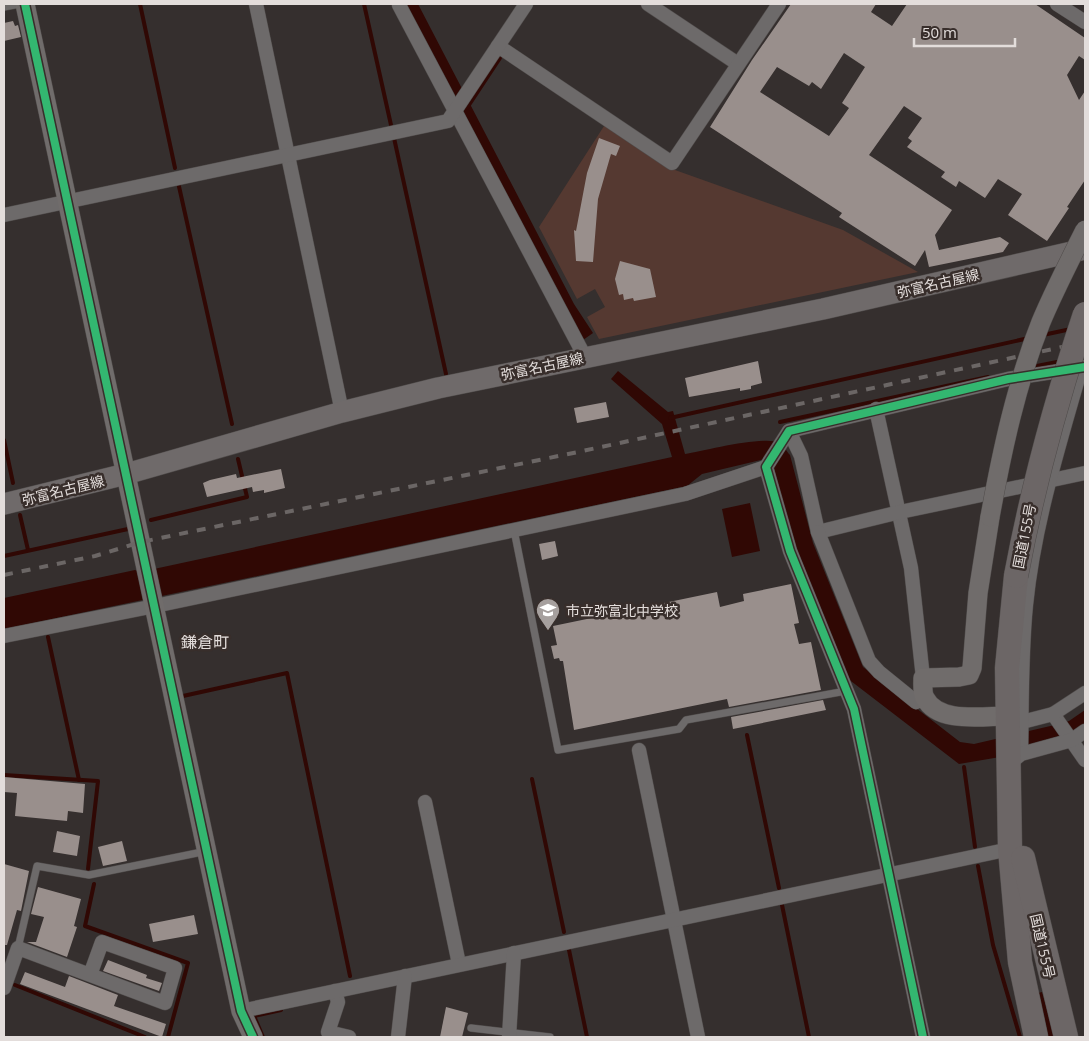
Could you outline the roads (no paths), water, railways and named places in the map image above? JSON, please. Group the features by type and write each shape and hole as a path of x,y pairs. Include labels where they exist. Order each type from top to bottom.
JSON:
{"highway":[{"name":"国道155号","path":"1036,1037 1020,962 1010,849 1012,722 1007,668 1016,576 1042,451 1085,314"},
{"name":"国道155号","path":"1012,758 1031,895 1066,1037"}],"main road":[{"name":"弥富名古屋線","path":"4,504 126,474 342,412 438,388 816,310 1085,249"}],"street":[{"path":"25,4 241,1011 253,1037"},
{"path":"256,4 286,156 342,412"},
{"path":"4,215 448,121 526,4"},
{"path":"648,4 738,64"},
{"path":"498,46 672,163 779,4"},
{"path":"1057,4 1085,22"},
{"path":"399,5 585,357"},
{"path":"786,435 801,456 818,532 870,662 879,672 916,702 923,687 969,675 972,668 978,593 1001,453 1018,390 1041,323 1085,230"},
{"path":"4,636 154,602 686,494 767,466 786,435 876,409 1008,379 1083,368 1048,481 1026,604 1012,722"},
{"path":"876,409 911,568 923,687 931,707 953,715 1012,722 1053,714 1085,693"},
{"path":"767,466 790,551 854,710 923,1037"},
{"path":"818,532 900,512 1085,473"},
{"path":"1053,714 1085,760"},
{"path":"1012,758 1072,740 1085,732"},
{"path":"638,743 698,1037"},
{"path":"424,802 459,964"},
{"path":"241,1011 1010,849"},
{"path":"4,988 18,948 90,975 165,1003 175,968 102,942 90,975"},
{"path":"509,1034 514,953"},
{"path":"398,1037 406,976"},
{"path":"335,991 338,1002 328,1032 349,1037"}],"lane":[{"path":"4,7 20,4"},
{"path":"514,530 558,750 638,743 679,729 686,720 846,691"},
{"path":"18,948 37,866 89,875 207,851"},
{"path":"471,1028 509,1034 550,1037"}],"waterway":[{"path":"140,4 175,168"},
{"path":"364,4 391,125"},
{"path":"467,108 500,58"},
{"path":"394,138 446,374"},
{"path":"178,182 232,424"},
{"path":"1043,335 1071,329"},
{"path":"670,418 1029,338"},
{"path":"1032,367 1062,361"},
{"path":"780,422 988,377"},
{"path":"4,440 13,483"},
{"path":"151,520 247,497 238,459"},
{"path":"20,515 28,550"},
{"path":"4,556 128,529"},
{"path":"48,637 79,780"},
{"path":"183,696 287,673 350,976"},
{"path":"747,735 779,888"},
{"path":"964,767 975,847"},
{"path":"4,775 98,781 88,869"},
{"path":"532,779 564,932"},
{"path":"978,866 993,945 1020,1037"},
{"path":"94,884 85,926 188,963 168,1037"},
{"path":"782,905 809,1037"},
{"path":"569,950 587,1037"},
{"path":"15,985 145,1037"},
{"path":"263,1037 254,1016 281,1010"}],"railway":[{"path":"4,575 95,556 141,542 578,452 1085,342"}],"place":[{"name":"市立弥富北中学校","path":"548,631"}],"district":[{"name":"鎌倉町","path":"205,642"}]}
